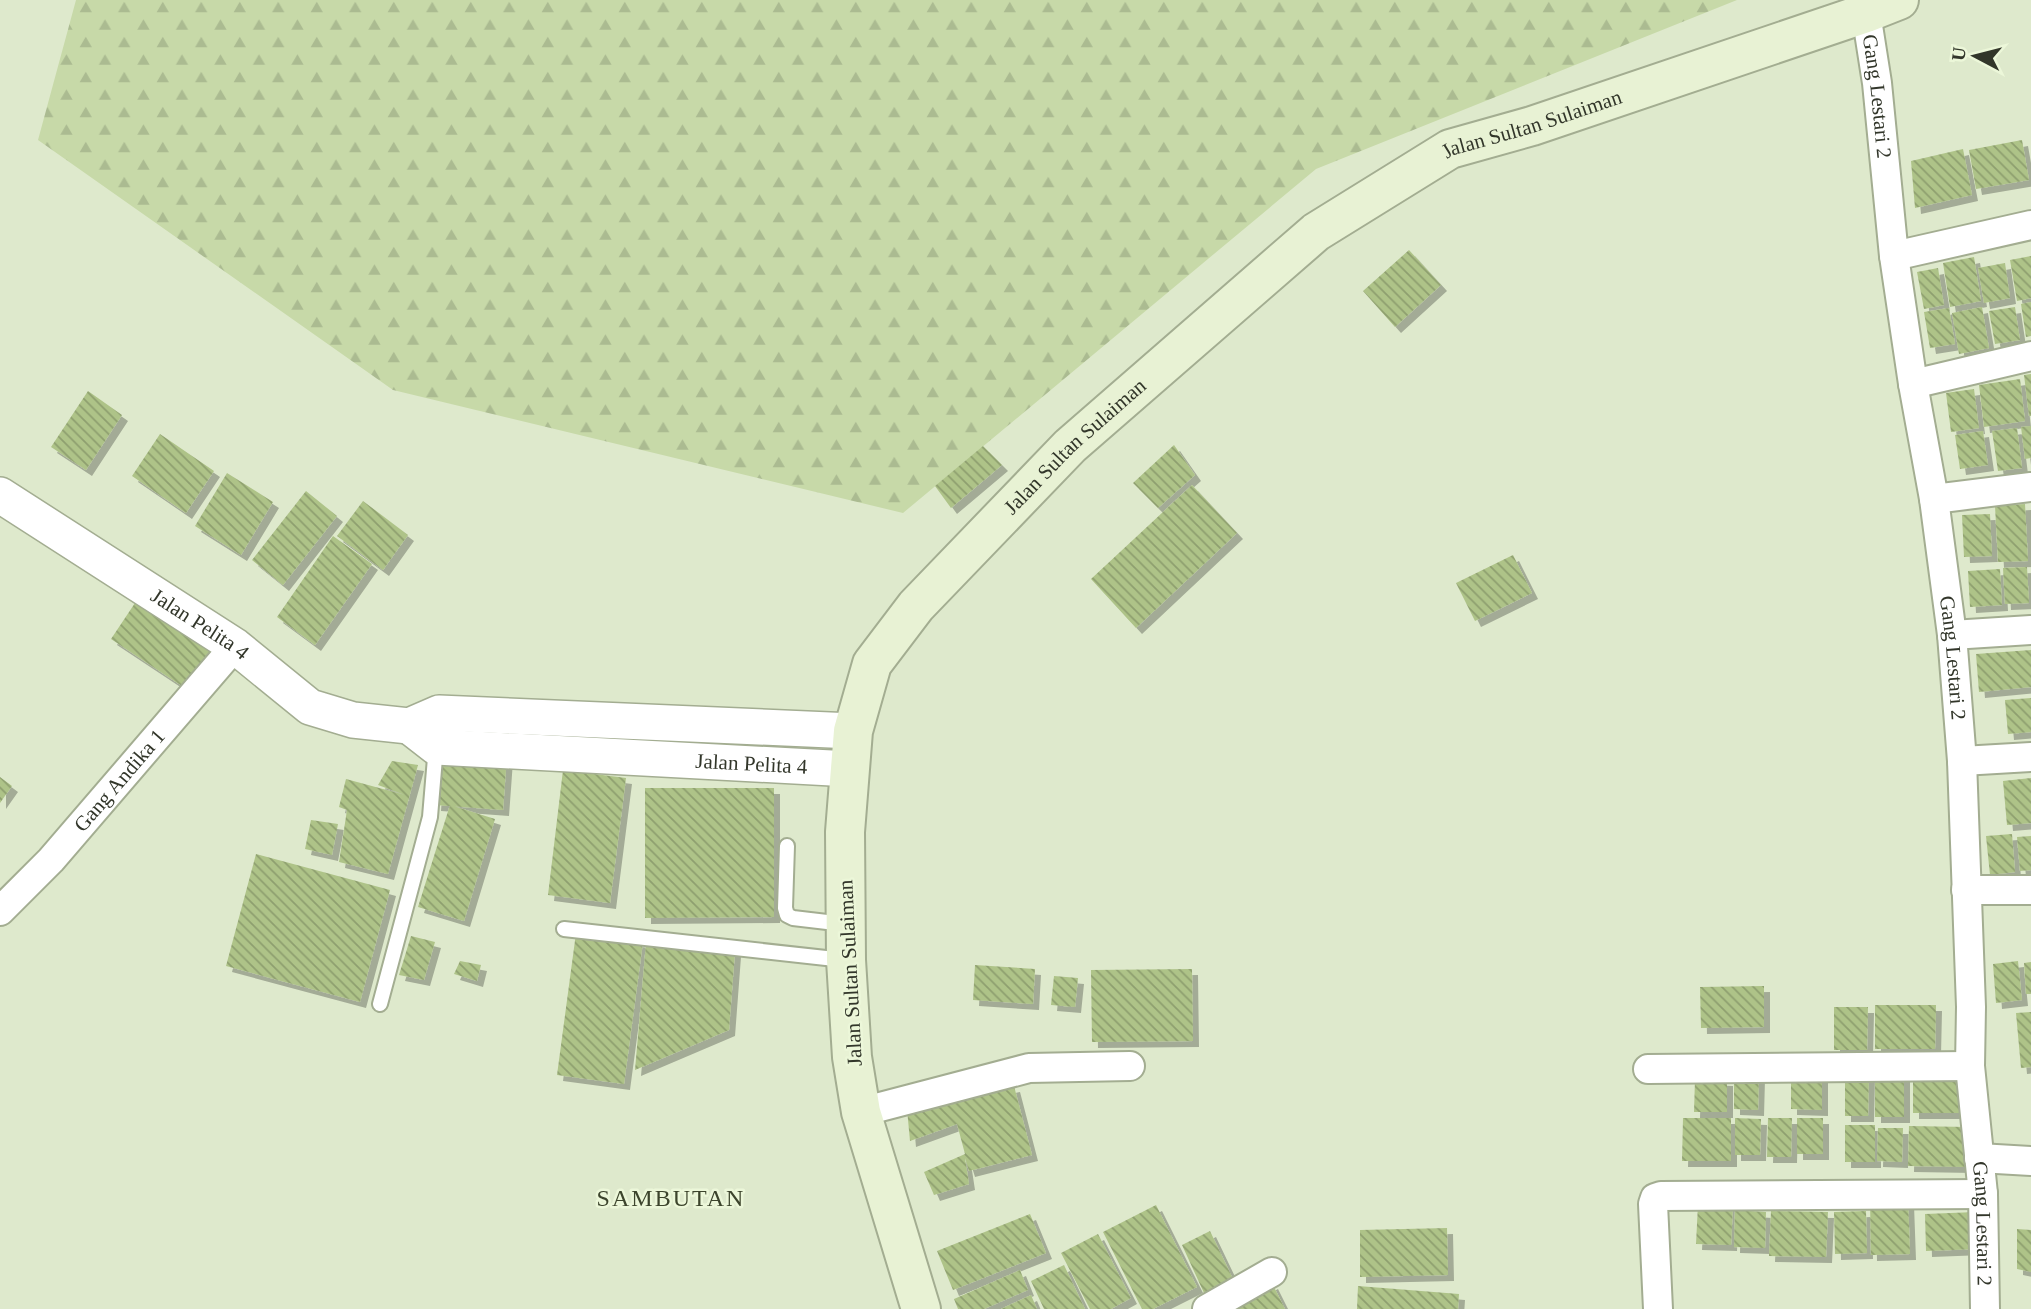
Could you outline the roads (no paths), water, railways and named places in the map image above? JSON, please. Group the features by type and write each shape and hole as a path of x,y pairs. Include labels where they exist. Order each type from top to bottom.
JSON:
{"main road":[{"name":"Jalan Sultan Sulaiman","path":"921,1309 861,1112 852,1057 846,942 845,832 853,731 872,664 916,606 1070,446 1316,232 1450,149 1532,126 1883,7"}],"street":[{"name":"Gang Lestari 2","path":"1883,7 1878,83 1894,256 1934,499 1952,635 1962,761 1971,1007 1970,1066 1983,1194 1986,1309"},
{"path":"1894,256 2031,225"},
{"path":"1913,384 2031,356"},
{"path":"1934,499 2031,487"},
{"name":"Jalan Pelita 4","path":"0,495 235,646 310,707 353,720 850,769"},
{"path":"1952,635 2031,629"},
{"name":"Gang Andika 1","path":"0,911 51,860 235,646"},
{"name":"Jalan Pelita 4","path":"432,729 853,731"},
{"path":"1962,761 2031,757"},
{"path":"1966,890 2031,890"},
{"path":"861,1112 1029,1068 1130,1066"},
{"path":"1648,1069 1970,1066"},
{"path":"1979,1158 2031,1161"},
{"path":"1658,1309 1653,1204 1655,1198 1983,1194"},
{"path":"1207,1309 1272,1272"}],"lane":[{"path":"380,1004 430,817 432,729"},
{"path":"787,846 787,915 846,942"},
{"path":"564,929 846,942"}],"district":[{"name":"SAMBUTAN","path":"671,1198"}]}
